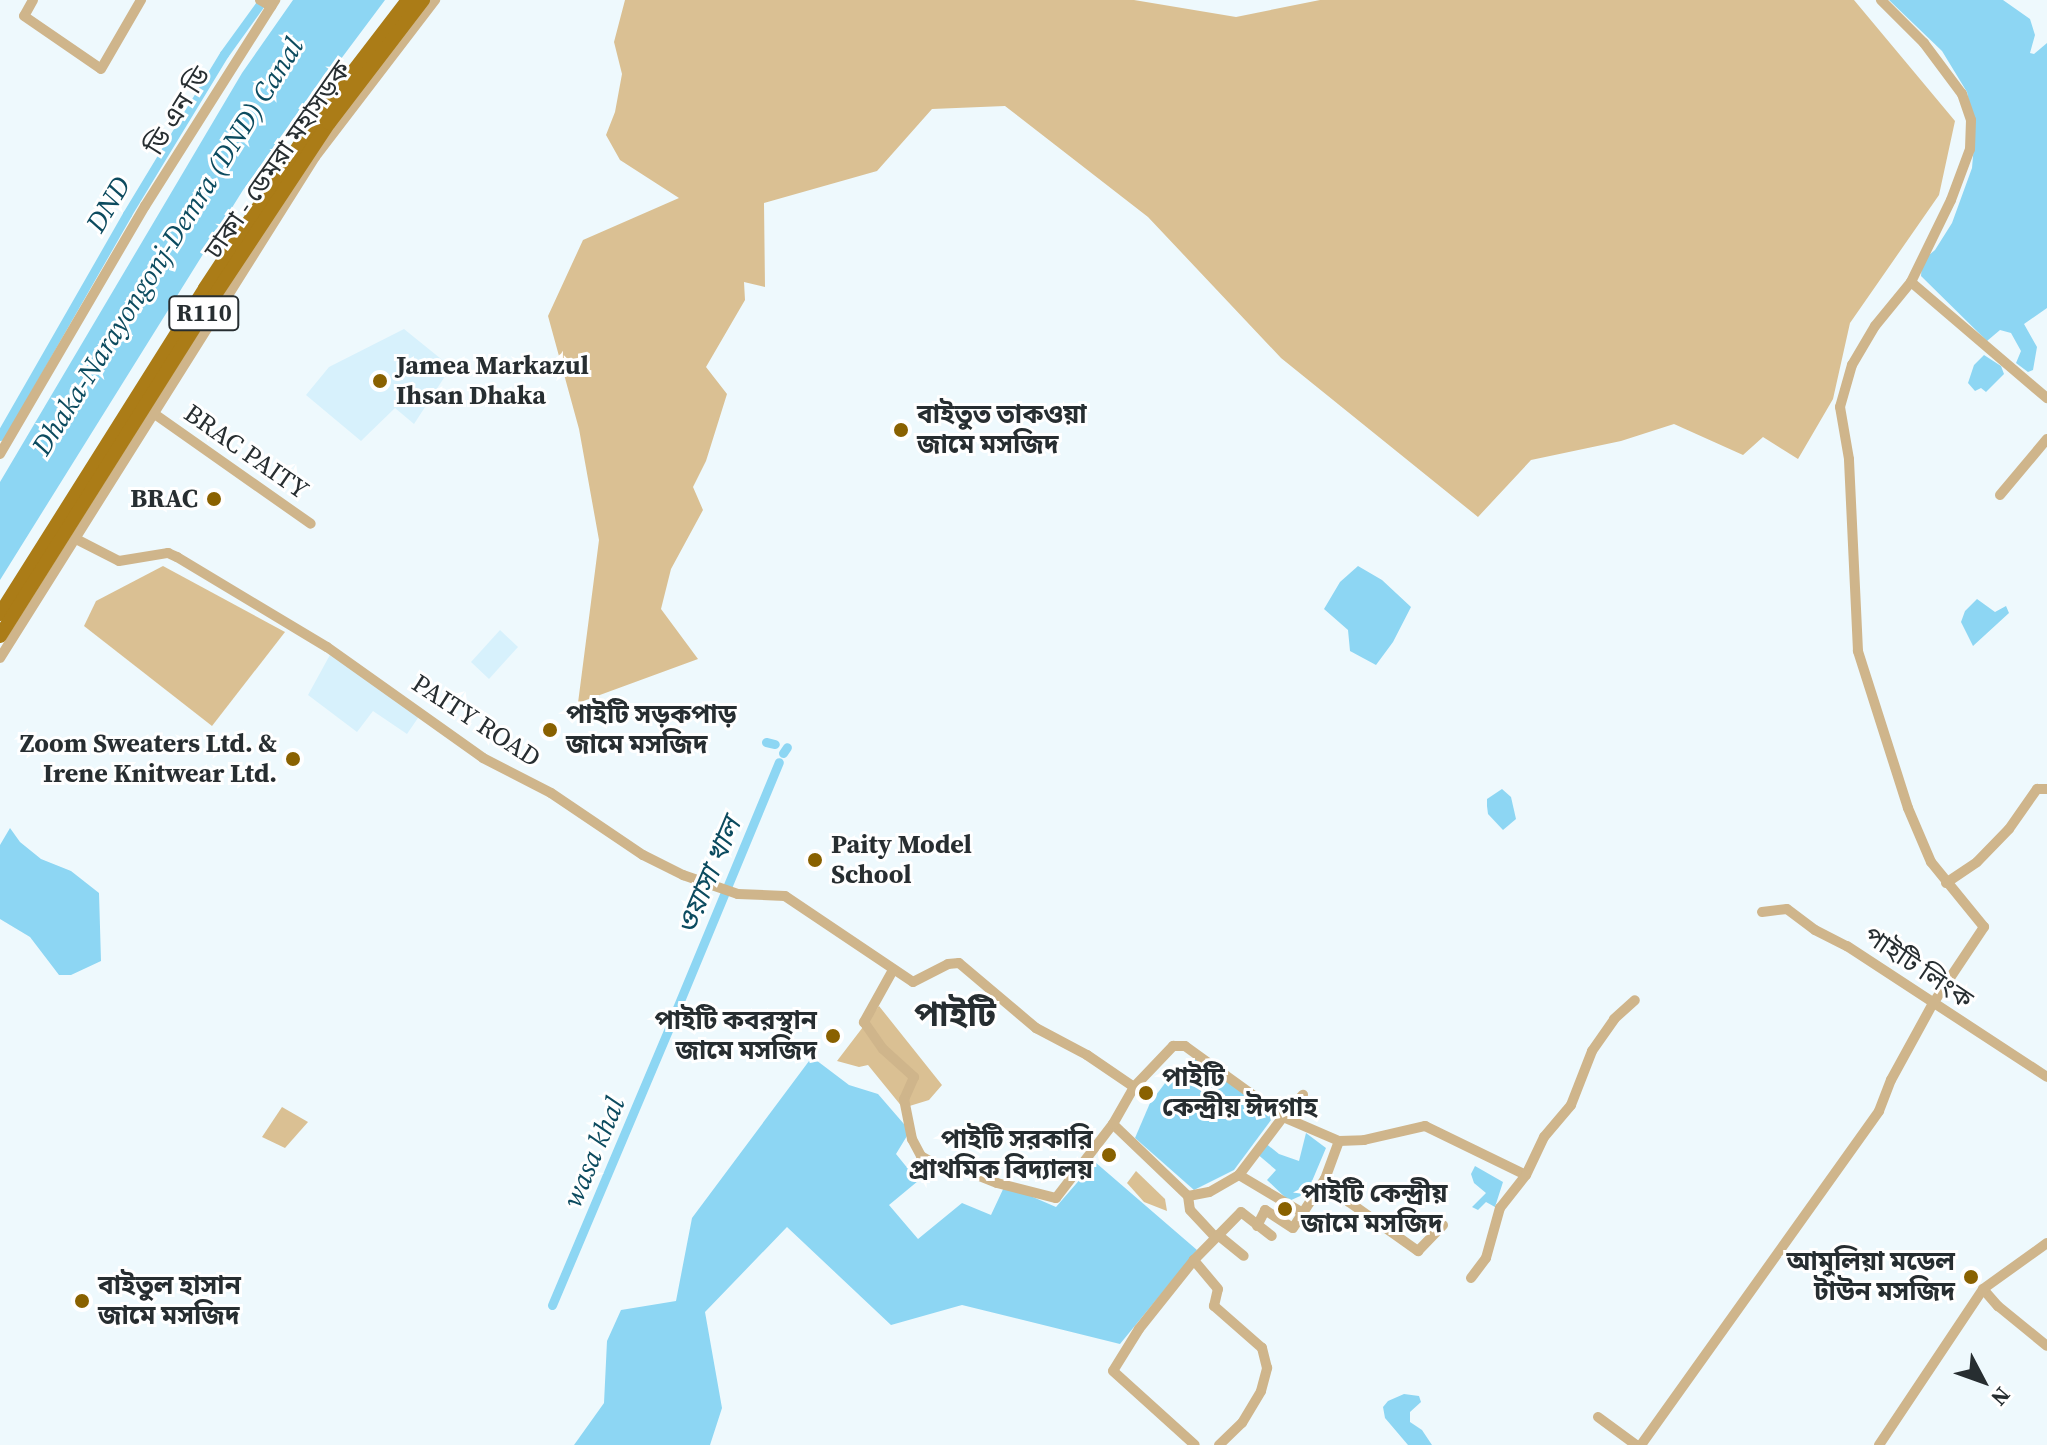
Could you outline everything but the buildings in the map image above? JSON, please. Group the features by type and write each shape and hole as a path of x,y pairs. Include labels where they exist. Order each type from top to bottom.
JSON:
{"main road":[{"name":"ঢাকা - ডেমরা মহাসড়ক","path":"0,614 205,288 319,116 408,0"},
{"name":"ঢাকা - ডেমরা মহাসড়ক","path":"0,636 215,295 329,123 423,0"}],"street":[{"path":"33,0 24,16 101,69 141,0"},
{"path":"260,0 273,3"},
{"path":"0,658 156,415 315,157 435,0"},
{"path":"1598,1417 1638,1445 1879,1111 1891,1080 1932,1005 1984,927 1931,862 1908,808 1858,651 1849,459 1840,407 1852,365 1863,343 1911,282 1970,149 1971,120 1962,94 1949,73 1881,0"},
{"name":"ডি এন ডি","path":"0,454 153,193 273,3"},
{"path":"1911,282 2047,398"},
{"name":"BRAC PAITY","path":"156,415 311,524"},
{"path":"2000,495 2047,439"},
{"name":"PAITY ROAD","path":"76,539 119,561 168,553 177,557 327,647 483,758 551,793 643,855 683,875 738,894 785,896 913,982 948,964 959,963 1036,1028 1134,1087"},
{"path":"1946,883 1977,862 2009,829 2037,789 2047,789"},
{"name":"পাইটি লিংক","path":"1762,912 1787,909 2047,1077"},
{"path":"893,970 864,1022 883,1049 914,1077 904,1099 912,1139 921,1156 945,1170 952,1165 997,1183 1056,1198 1113,1124 1134,1087 1173,1046 1185,1046 1283,1117 1339,1141 1364,1140 1425,1126 1526,1175"},
{"path":"1471,1278 1486,1258 1500,1208 1526,1175 1544,1137 1571,1105 1592,1051 1614,1019 1635,1000"},
{"path":"1188,1196 1209,1192 1239,1175 1303,1095"},
{"path":"1113,1124 1188,1196 1190,1210 1216,1236 1244,1256"},
{"path":"1257,1226 1265,1210 1293,1228 1325,1179 1339,1141"},
{"path":"1239,1175 1301,1212"},
{"path":"1325,1179 1349,1202 1418,1251 1443,1225"},
{"path":"1195,1445 1161,1418 1113,1371 1139,1329 1194,1260 1241,1212 1272,1236"},
{"path":"1879,1445 1983,1289 2047,1243"},
{"path":"1194,1260 1218,1289 1214,1306 1262,1348 1267,1368 1261,1391 1242,1423 1219,1445"},
{"path":"1983,1289 1998,1306 2047,1346"}],"shaded area":[{"path":"625,0 1134,0 1236,17 1320,0 1854,0 1955,121 1939,195 1850,323 1833,399 1798,459 1763,437 1743,455 1674,424 1621,441 1531,460 1478,517 1281,358 1148,217 1005,106 932,109 877,171 764,203 765,287 744,282 745,300 706,367 727,394 706,461 693,487 703,510 671,569 661,609 698,659 578,703 599,540 579,429 548,316 583,240 679,198 620,160 606,135 615,112 622,74 614,42"},
{"name":"Jamea Markazul Ihsan Dhaka","path":"404,329 451,367 414,424 395,408 361,441 306,395 329,367"},
{"path":"163,566 285,632 212,726 84,626 96,601"},
{"path":"500,630 518,647 489,679 471,662"},
{"path":"331,653 420,715 407,734 373,711 357,732 308,695"},
{"path":"879,1006 942,1085 929,1100 903,1108 868,1065 859,1067 837,1061"},
{"path":"282,1107 308,1122 285,1148 262,1137"},
{"path":"1136,1171 1165,1199 1167,1211 1144,1202 1127,1183"}],"water":[{"name":"Dhaka-Narayongonj-Demra (DND) Canal","path":"293,0 385,0 243,190 0,580 0,482 242,73"},
{"path":"1889,0 2003,0 2030,19 2035,35 2030,53 2034,54 2047,43 2047,308 2024,324 2037,347 2033,370 2028,372 2016,363 2021,351 2011,333 2000,330 1987,341 1921,276 1922,261 1935,250 1952,223 1972,168 1975,133 1967,92 1942,51"},
{"path":"1984,355 2001,366 2004,374 1986,392 1981,388 1975,391 1968,383 1974,365"},
{"path":"1358,566 1382,580 1411,607 1393,642 1376,665 1350,651 1348,630 1324,609 1340,582"},
{"path":"1977,599 1995,612 2006,606 2009,613 1973,646 1961,622 1965,611"},
{"path":"1502,789 1511,797 1516,819 1503,830 1488,814 1487,806 1487,799"},
{"path":"10,828 20,842 41,859 71,871 99,893 101,961 71,975 59,975 30,937 0,919 0,845"},
{"path":"812,1057 849,1085 878,1094 910,1131 896,1154 918,1181 889,1205 918,1239 962,1203 991,1215 1005,1185 1056,1207 1095,1162 1197,1250 1120,1344 962,1305 891,1325 787,1227 705,1312 722,1408 710,1445 574,1445 604,1403 607,1341 621,1310 676,1301 692,1218"},
{"path":"1196,1059 1274,1116 1234,1170 1194,1190 1135,1138 1150,1103 1175,1070"},
{"path":"1306,1133 1326,1148 1307,1193 1289,1201 1267,1180 1276,1170 1256,1153 1264,1142 1279,1154 1299,1161"},
{"path":"1475,1166 1503,1182 1495,1207 1486,1202 1478,1210 1472,1207 1486,1193 1474,1183 1471,1174"},
{"path":"1404,1394 1419,1396 1421,1402 1410,1412 1410,1422 1422,1430 1432,1445 1408,1445 1385,1418 1383,1407 1388,1401"}],"waterway":[{"name":"DND","path":"0,436 127,214 224,54 263,0"},
{"name":"wasa khal","path":"766,742 775,744"},
{"name":"wasa khal","path":"783,753 787,747"},
{"name":"ওয়াসা খাল","path":"677,1008 779,762"},
{"name":"wasa khal","path":"552,1305 674,1016"}],"place":[{"name":"Jamea Markazul Ihsan Dhaka","path":"380,381"},
{"name":"বাইতুত তাকওয়া জামে মসজিদ","path":"901,430"},
{"name":"BRAC","path":"214,499"},
{"name":"পাইটি সড়কপাড় জামে মসজিদ","path":"550,730"},
{"name":"Zoom Sweaters Ltd. & Irene Knitwear Ltd.","path":"293,759"},
{"name":"Paity Model School","path":"815,860"},
{"name":"পাইটি কবরস্থান জামে মসজিদ","path":"833,1036"},
{"name":"পাইটি কেন্দ্রীয় ঈদগাহ","path":"1146,1093"},
{"name":"পাইটি সরকারি প্রাথমিক বিদ্যালয়","path":"1109,1155"},
{"name":"পাইটি কেন্দ্রীয় জামে মসজিদ","path":"1285,1209"},
{"name":"আমুলিয়া মডেল টাউন মসজিদ","path":"1971,1277"},
{"name":"বাইতুল হাসান জামে মসজিদ","path":"82,1301"}],"district":[{"name":"পাইটি","path":"955,1015"}]}
